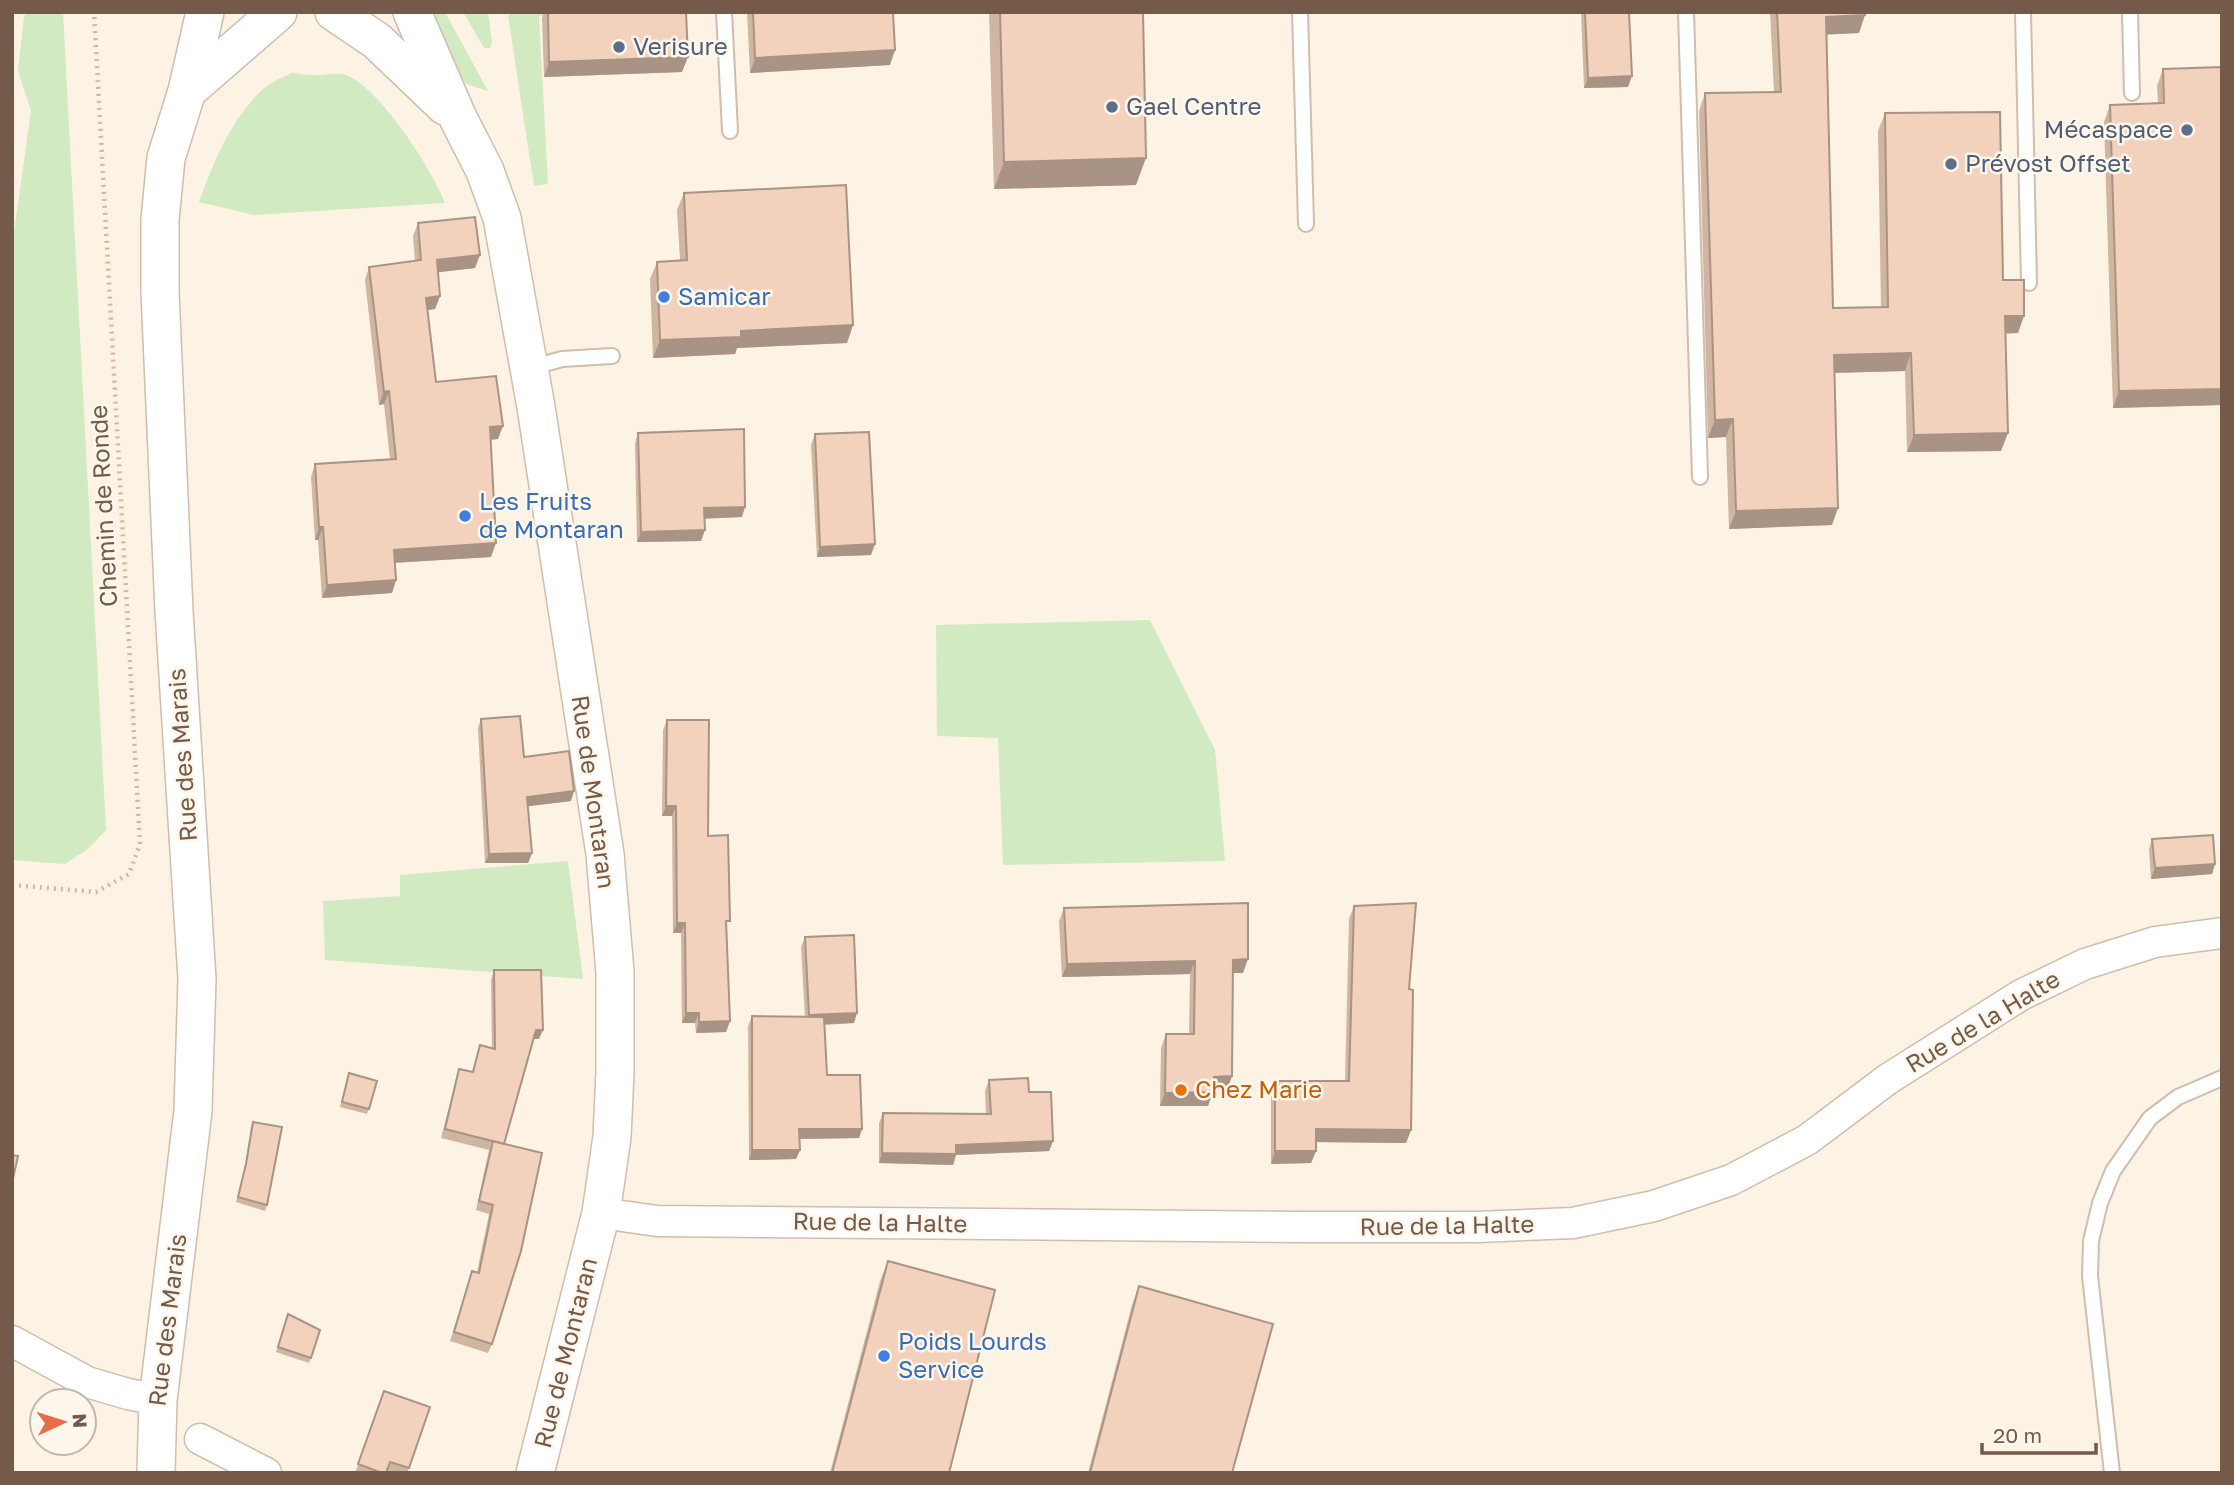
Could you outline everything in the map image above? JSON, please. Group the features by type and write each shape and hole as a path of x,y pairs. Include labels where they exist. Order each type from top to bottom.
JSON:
{"street":[{"name":"Rue des Marais","path":"148,1473 193,1111 197,979 176,638 160,292 160,220 166,158 187,90 205,12"},
{"path":"187,90 278,12"},
{"name":"Rue de Montaran","path":"334,12 377,41 458,118"},
{"name":"Rue de Montaran","path":"412,12 458,118 485,171 502,218 529,368 605,854 614,959 615,1072 612,1138 601,1213 535,1473"},
{"name":"Rue de la Halte","path":"601,1213 657,1220 1264,1227 1478,1227 1573,1223 1654,1206 1731,1180 1807,1140 1888,1079 2021,995 2085,964 2155,942 2222,933"},
{"path":"12,1340 87,1381 128,1394 157,1410"},
{"name":"Rue des Marais","path":"156,1473 157,1410"},
{"path":"200,1440 266,1473"}],"lane":[{"path":"724,12 730,131"},
{"path":"1300,12 1306,224"},
{"path":"1686,12 1700,477"},
{"path":"2023,12 2029,283"},
{"path":"2130,12 2132,93"},
{"path":"529,368 562,359 611,356"},
{"path":"2112,1473 2090,1276 2091,1241 2100,1203 2113,1171 2150,1118 2178,1097 2222,1077"}],"path":[{"name":"Chemin de Ronde","path":"12,885 96,892 129,874 140,844 94,12"}],"green space":[{"path":"28,12 63,12 106,830 88,849 65,864 12,860 12,246 31,111 18,71 24,16"},
{"path":"437,12 445,12 488,91 466,84 431,20"},
{"path":"463,12 488,12 492,43 490,48 484,48"},
{"path":"512,12 583,12 539,16 548,184 534,186 508,16"},
{"path":"292,73 342,74 359,83 389,112 403,131 429,170 445,203 254,215 199,202 217,156 242,114 263,89"},
{"path":"1150,620 1215,750 1225,861 1003,865 998,738 937,736 936,625"},
{"path":"568,861 583,979 325,960 323,901 400,896 400,875"}],"building":[{"path":"548,12 686,12 688,57 549,62"},
{"path":"753,12 893,12 895,50 755,58"},
{"path":"1000,12 1143,12 1146,158 1004,162"},
{"path":"1585,12 1629,12 1632,76 1588,78"},
{"path":"1777,12 1865,12 1865,15 1826,17 1833,308 1888,307 1885,113 2000,112 2003,280 2024,280 2024,316 2005,316 2008,433 1914,435 1911,353 1834,355 1838,508 1736,511 1733,419 1715,420 1705,93 1781,92"},
{"path":"2222,67 2222,389 2119,391 2110,105 2164,103 2163,69"},
{"path":"846,185 853,325 741,331 741,337 660,340 657,262 687,260 684,193"},
{"path":"475,217 480,255 437,260 440,296 426,298 436,382 496,376 503,426 490,427 496,543 394,550 396,580 327,585 323,527 319,527 315,464 396,459 389,391 384,392 369,267 421,260 418,223"},
{"path":"744,429 745,507 704,508 705,530 641,532 638,433"},
{"path":"869,432 875,544 820,547 815,434"},
{"path":"520,716 524,757 569,751 574,791 527,797 532,853 489,854 481,719"},
{"path":"667,720 709,720 708,836 728,835 730,921 726,921 730,1021 699,1022 699,1013 686,1013 685,923 677,923 676,806 666,806"},
{"path":"2213,835 2215,864 2155,868 2152,839"},
{"path":"1248,903 1248,959 1233,960 1232,1076 1214,1077 1213,1092 1165,1093 1166,1034 1194,1034 1195,961 1067,964 1064,908"},
{"path":"1416,903 1409,989 1413,990 1411,1130 1316,1129 1316,1151 1275,1151 1275,1081 1349,1081 1354,906"},
{"path":"854,935 857,1013 809,1015 805,937"},
{"path":"494,970 541,970 543,1030 536,1030 504,1144 445,1129 459,1069 473,1072 480,1045 495,1049"},
{"path":"752,1016 824,1017 827,1075 860,1075 862,1129 799,1129 800,1150 752,1150"},
{"path":"349,1073 377,1081 369,1109 342,1102"},
{"path":"1028,1078 1029,1092 1051,1092 1053,1141 956,1145 956,1154 882,1153 883,1113 991,1114 989,1080"},
{"path":"253,1122 282,1127 267,1205 238,1197"},
{"path":"493,1141 542,1153 521,1251 492,1344 454,1332 472,1271 479,1273 493,1205 479,1201"},
{"path":"12,1155 18,1156 12,1183"},
{"path":"888,1261 995,1290 949,1473 832,1473"},
{"path":"1139,1286 1273,1324 1232,1473 1090,1473"},
{"path":"288,1314 320,1330 311,1358 278,1347"},
{"path":"384,1391 430,1407 409,1468 390,1462 386,1473 382,1473 358,1464"}],"place":[{"name":"Verisure","path":"619,47"},
{"name":"Gael Centre","path":"1112,107"},
{"name":"Mécaspace","path":"2187,130"},
{"name":"Prévost Offset","path":"1951,164"},
{"name":"Samicar","path":"664,297"},
{"name":"Les Fruits de Montaran","path":"465,516"},
{"name":"Chez Marie","path":"1181,1090"},
{"name":"Poids Lourds Service","path":"884,1356"}]}
